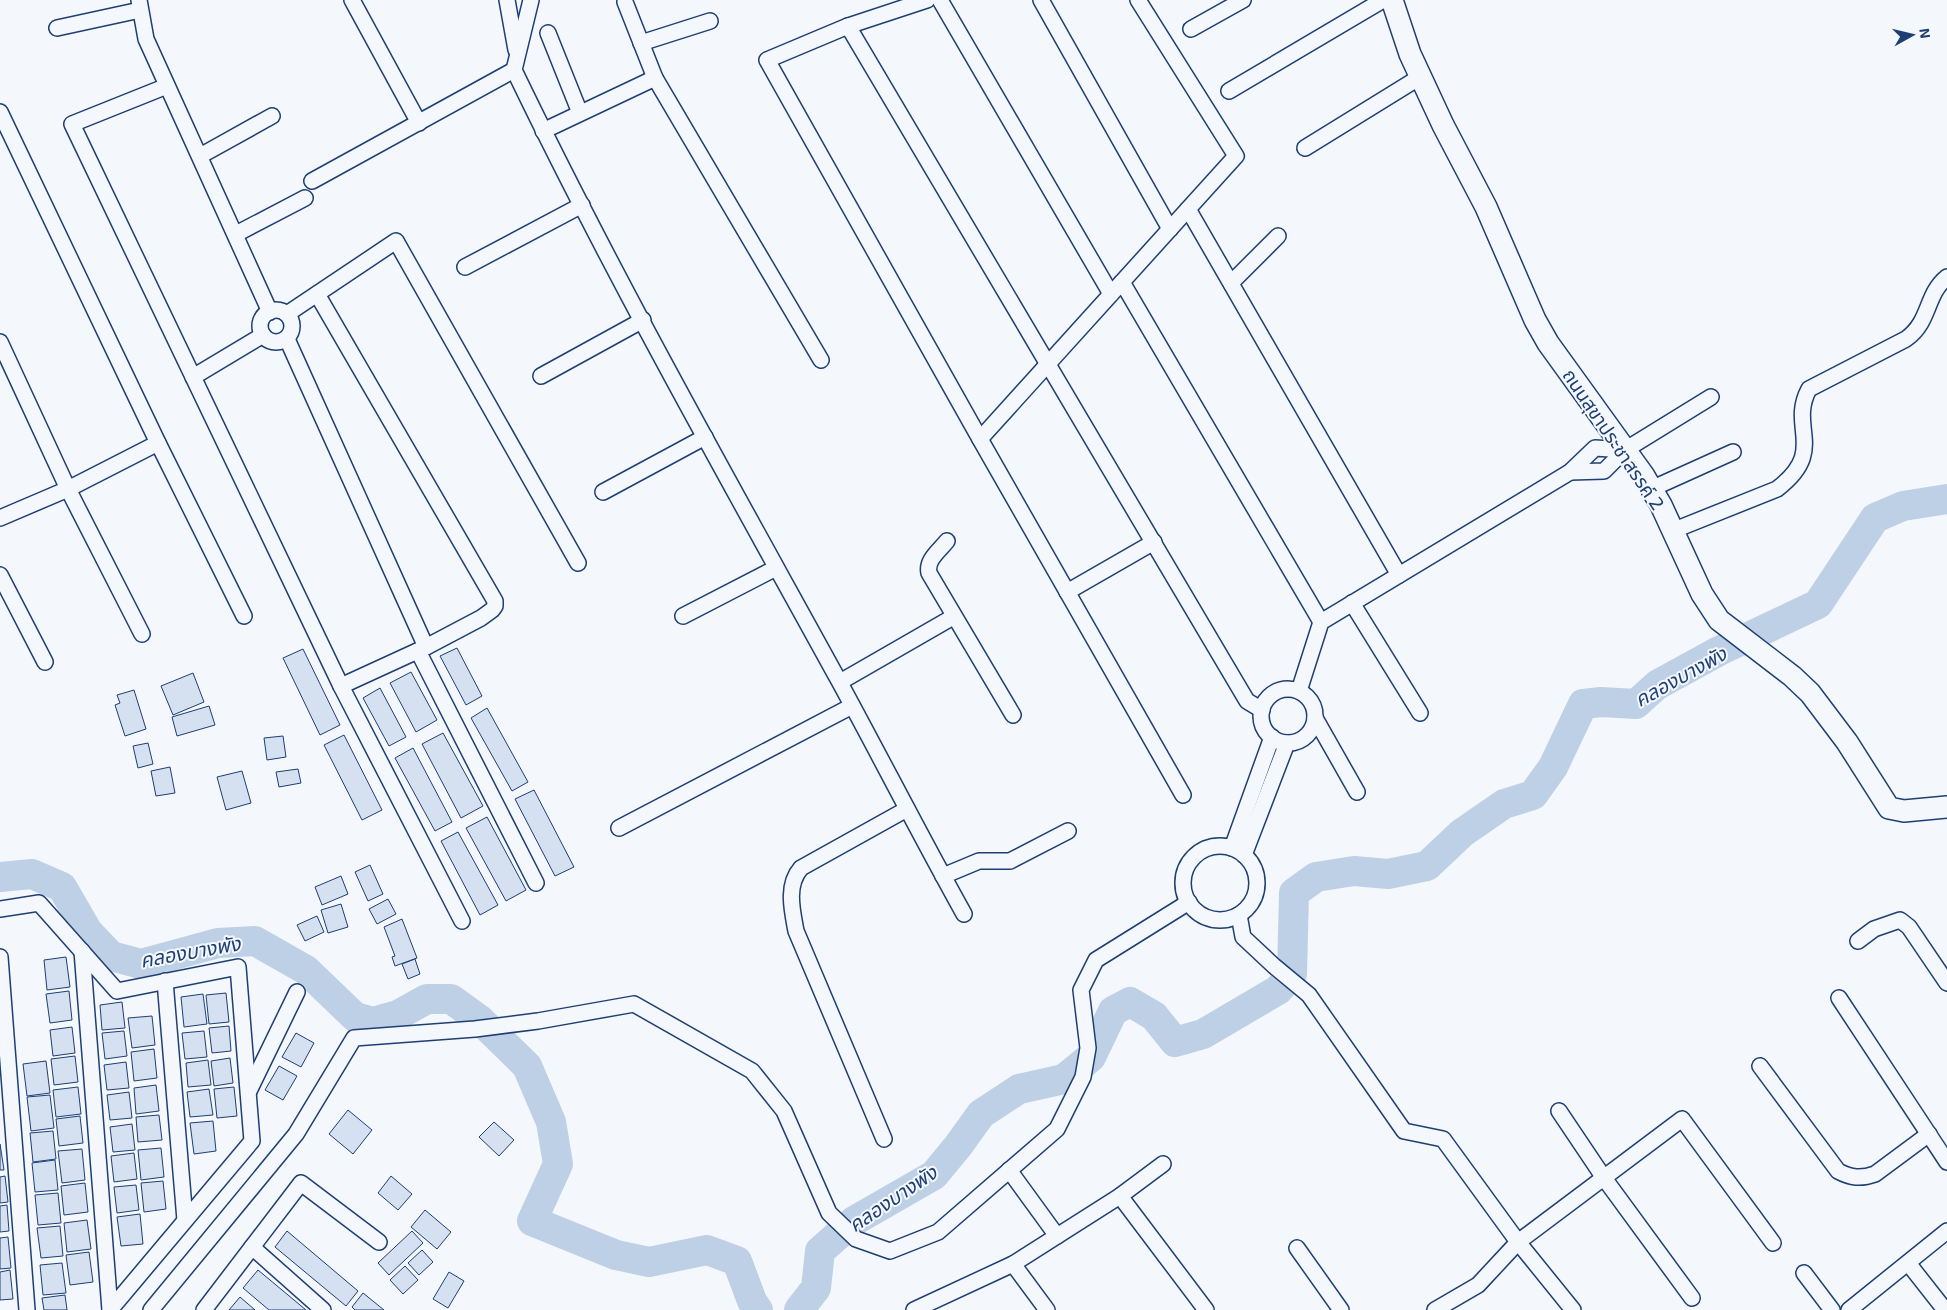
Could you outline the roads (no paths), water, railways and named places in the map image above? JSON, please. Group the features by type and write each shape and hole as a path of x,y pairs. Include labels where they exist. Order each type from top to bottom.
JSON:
{"street":[{"path":"352,0 419,123"},
{"path":"507,0 515,64 543,131 705,437 840,682 964,914"},
{"path":"312,181 419,123 515,64 531,0"},
{"path":"927,0 848,26 767,60 1183,795"},
{"path":"940,0 1111,294"},
{"path":"1041,0 1170,229"},
{"path":"980,439 1236,156 1138,0"},
{"path":"1191,29 1243,0"},
{"path":"1229,91 1383,0"},
{"name":"ถนนสุขาประชาสรรค์ 2","path":"1392,0 1410,54 1420,77 1489,214 1535,320 1548,343 1651,489 1702,594 1719,620 1792,676 1810,693 1847,742 1889,808 1904,811 1947,807"},
{"path":"625,2 655,78 821,360"},
{"path":"57,28 139,5 146,39 270,312"},
{"path":"641,43 710,21"},
{"path":"848,26 1247,701 1262,710"},
{"path":"548,33 580,113"},
{"path":"1305,148 1420,77"},
{"path":"543,131 655,78"},
{"path":"167,86 72,124 342,686 462,921"},
{"path":"0,112 158,443 244,616"},
{"path":"200,156 272,116"},
{"path":"236,234 305,198"},
{"path":"465,267 582,205"},
{"path":"1188,209 1398,575"},
{"path":"1231,283 1278,236"},
{"path":"287,314 396,241 578,563"},
{"path":"1672,531 1778,489 1789,480 1800,466 1804,455 1804,405 1809,389 1916,332 1927,313 1933,294 1939,284 1947,277"},
{"path":"1122,282 1321,622"},
{"path":"317,294 494,597 495,606 481,618 422,649 342,686"},
{"path":"279,310 287,314 292,322 292,331 287,338 278,342 270,341 263,334 260,326 263,317 270,312 279,310"},
{"path":"541,376 643,320"},
{"path":"193,377 263,334"},
{"path":"287,338 422,649 536,883"},
{"path":"0,342 68,489 142,634"},
{"path":"1570,472 1604,471 1625,450 1711,397"},
{"path":"603,492 705,437"},
{"path":"0,518 68,489 158,443"},
{"path":"1299,691 1321,622 1570,472 1595,448 1625,450"},
{"path":"1651,489 1733,452"},
{"path":"947,541 930,561 929,573 1013,715"},
{"path":"1067,592 1154,542"},
{"path":"683,616 776,568"},
{"path":"0,575 45,662"},
{"path":"1352,603 1420,713"},
{"path":"840,682 953,616"},
{"path":"1315,718 1313,726 1302,739 1287,743 1272,737 1263,725 1262,710 1266,701 1280,690 1290,689 1299,691 1311,702 1315,718 1357,792"},
{"path":"619,828 852,706"},
{"path":"1238,852 1272,737"},
{"path":"1238,852 1287,743"},
{"path":"884,1139 796,931 792,884 795,875 801,868 907,809"},
{"path":"943,876 980,861 1010,861 1068,831"},
{"path":"1222,846 1238,852 1254,870 1257,886 1254,898 1248,908 1239,915 1216,920 1200,914 1188,902 1183,884 1188,864 1195,857 1212,847 1222,846"},
{"path":"151,1310 296,1134 354,1038 493,1027 634,1004 752,1071 784,1111 829,1213 856,1239 890,1251 938,1232 1057,1129 1084,1077 1088,1048 1081,990 1096,960 1188,902"},
{"path":"0,909 39,903 82,951 117,991 238,967 252,1141 110,1310 82,951"},
{"path":"1239,915 1243,937 1309,995 1404,1131 1444,1139 1518,1242 1573,1310"},
{"path":"1858,941 1874,928 1900,920 1909,927 1947,983"},
{"path":"0,957 27,1310"},
{"path":"165,982 185,1220"},
{"path":"248,1093 297,992"},
{"path":"1838,998 1947,1162"},
{"path":"1760,1066 1838,1171 1848,1177 1865,1177 1875,1174 1929,1134"},
{"path":"1559,1111 1604,1178 1692,1298"},
{"path":"1441,1309 1478,1285 1518,1242 1682,1119 1773,1243"},
{"path":"914,1310 1013,1264 1120,1196 1163,1164"},
{"path":"1009,1170 1057,1236"},
{"path":"204,1310 301,1183 379,1242"},
{"path":"1120,1196 1206,1310"},
{"path":"1849,1310 1947,1231"},
{"path":"252,1247 323,1310"},
{"path":"1297,1248 1341,1310"},
{"path":"1908,1263 1945,1310"},
{"path":"1013,1264 1047,1310"},
{"path":"1804,1274 1832,1310"}],"waterway":[{"name":"คลองบางพัง","path":"799,1310 816,1288 820,1251 854,1221 934,1175 981,1114 1019,1089 1064,1079 1091,1057 1113,1011 1130,1002 1154,1016 1175,1042 1203,1034 1278,990 1292,974 1294,893 1316,877 1354,871 1388,874 1427,866 1462,833 1504,804 1533,795 1553,767 1583,704 1601,702 1636,704 1657,685 1719,651 1818,604 1875,518 1903,506 1947,499"},
{"name":"คลองบางพัง","path":"0,877 32,874 62,887 88,932 111,956 141,964 218,943 255,941 306,970 355,1017 373,1022 398,1015 427,999 451,999 480,1020 527,1066 551,1122 558,1164 532,1221 616,1255 649,1262 707,1250 737,1261 752,1301 758,1310"}]}
